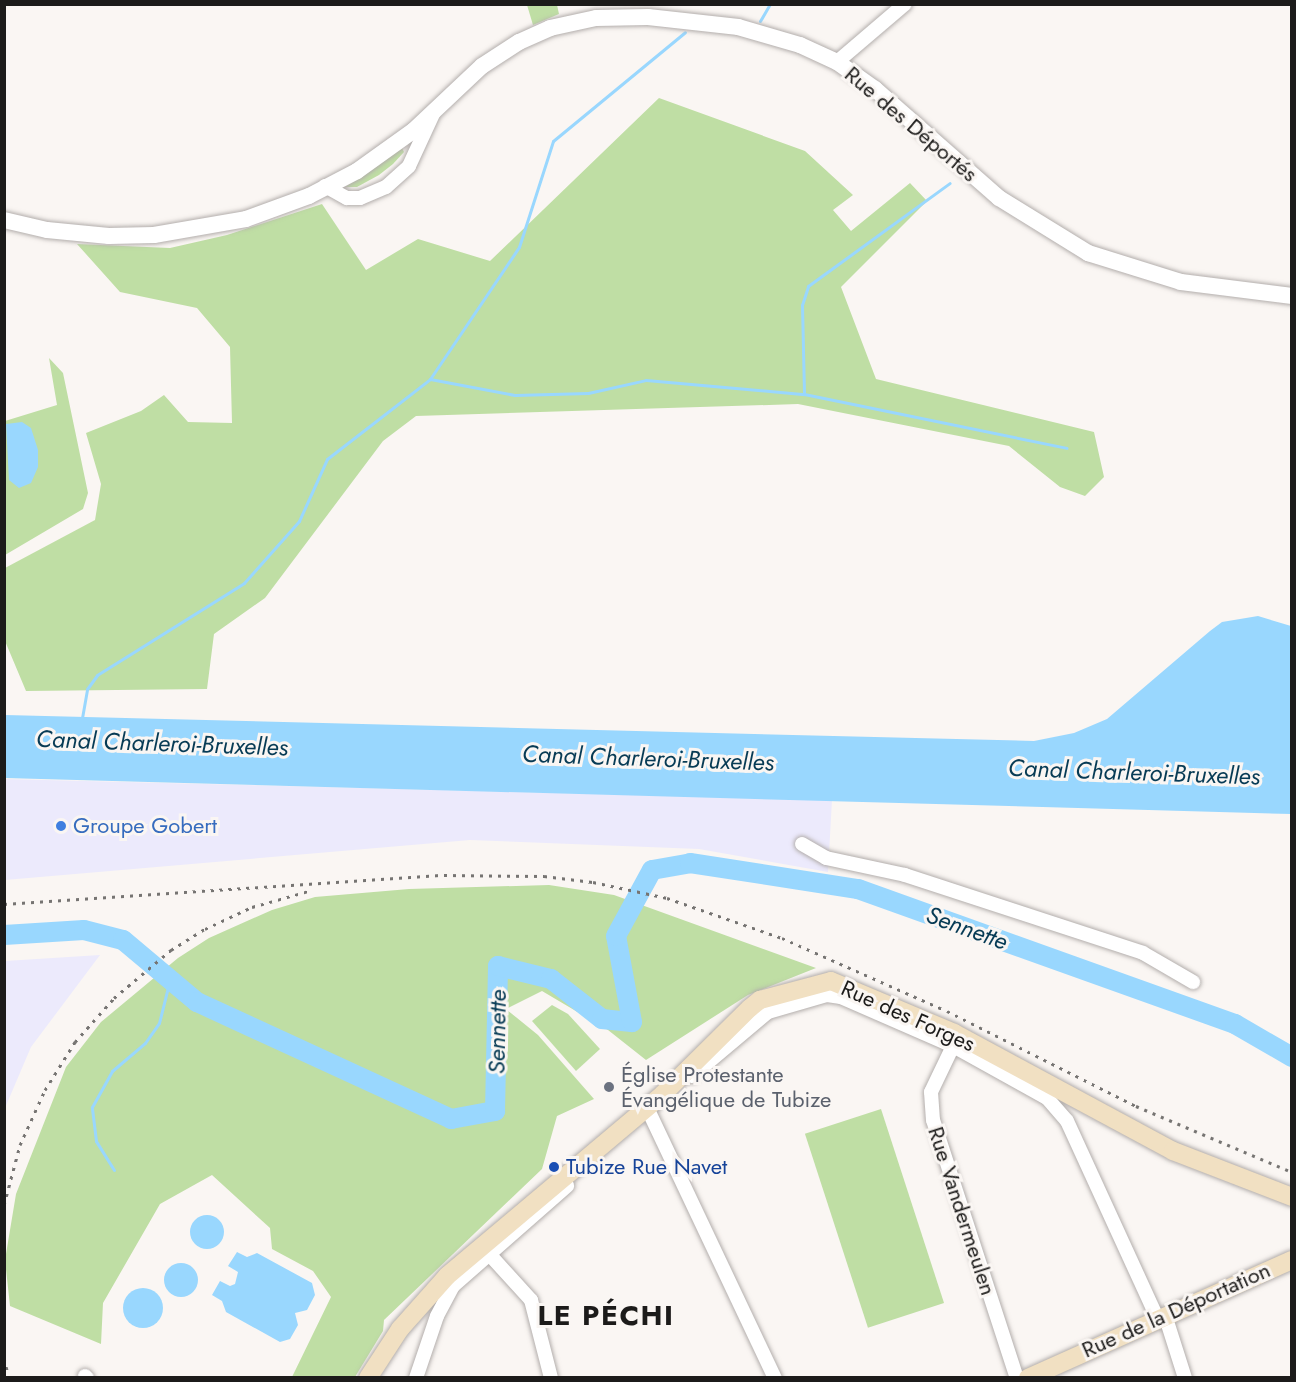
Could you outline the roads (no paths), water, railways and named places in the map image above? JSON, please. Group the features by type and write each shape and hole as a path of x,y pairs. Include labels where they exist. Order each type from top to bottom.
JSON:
{"main road":[{"name":"Rue des Forges","path":"368,1377 400,1329 456,1275 663,1094 750,1008 760,1000 831,981 954,1033 1173,1152 1292,1197"},
{"name":"Rue de la Déportation","path":"1028,1377 1161,1316 1292,1260"}],"street":[{"path":"837,62 905,4"},
{"name":"Rue des Déportés","path":"4,220 75,234 154,235 246,219 325,186 387,152 434,112 482,66 519,42 550,28 596,18 648,17 738,27 800,45 837,62 875,89 999,198 1060,239 1114,263 1181,282 1292,297"},
{"name":"Rue des Déportés","path":"325,186 347,198 360,198 386,187 409,166 434,112"},
{"path":"802,844 826,858 905,875 1143,953 1193,982"},
{"name":"Rue des Forges","path":"416,1377 437,1316 453,1286 456,1275 490,1255 768,1012 827,995 841,997 953,1046 1047,1098 1067,1121 1161,1316 1185,1377"},
{"name":"Rue Vandermeulen","path":"953,1046 935,1079 930,1105 1017,1377"},
{"path":"1047,1098 1069,1096"},
{"path":"650,1114 775,1377"},
{"path":"490,1255 531,1300 551,1377"}],"water":[{"path":"22,422 31,428 38,450 38,467 31,483 19,488 9,480 6,424"},
{"name":"Canal Charleroi-Bruxelles","path":"1258,616 1291,626 1291,814 5,778 5,715 1034,741 1074,733 1107,719 1222,622"},
{"path":"207,1215 219,1220 224,1232 219,1244 207,1249 195,1244 190,1232 195,1220"},
{"path":"237,1252 247,1257 257,1253 312,1283 315,1295 307,1310 295,1313 298,1325 290,1339 280,1342 226,1312 222,1301 212,1295 220,1281 230,1286 235,1284 238,1272 228,1266"},
{"path":"181,1263 193,1268 198,1280 193,1292 181,1297 169,1292 164,1280 169,1268"},
{"path":"143,1288 157,1294 163,1308 157,1322 143,1328 129,1322 123,1308 129,1294"}],"waterway":[{"path":"760,21 770,4"},
{"name":"Canal Charleroi-Bruxelles","path":"82,718 87,689 97,675 244,583 299,521 327,459 430,379 519,247 553,141 685,32"},
{"path":"804,393 802,305 808,286 950,183"},
{"path":"430,379 515,395 588,393 646,380 804,394 1067,448"},
{"name":"Sennette","path":"4,935 84,930 123,940 197,1002 451,1119 495,1111 498,966 551,979 602,1019 632,1022 616,936 652,870 690,863 858,889 1235,1024 1292,1057"},
{"path":"114,1170 96,1141 92,1107 112,1071 145,1043 159,1023 170,979"}],"railway":[{"path":"4,904 444,875 544,876 593,882 667,898 782,938 947,1011 1136,1106 1292,1172"},
{"path":"4,1205 20,1145 45,1090 75,1042 114,998 171,950 205,929 252,907 312,890"},
{"path":"4,1358 9,1378"}],"place":[{"name":"Groupe Gobert","path":"61,826"},
{"name":"Église Protestante Évangélique de Tubize","path":"609,1087"},
{"name":"Tubize Rue Navet","path":"554,1167"}],"district":[{"name":"LE PÉCHI","path":"606,1316"}]}
